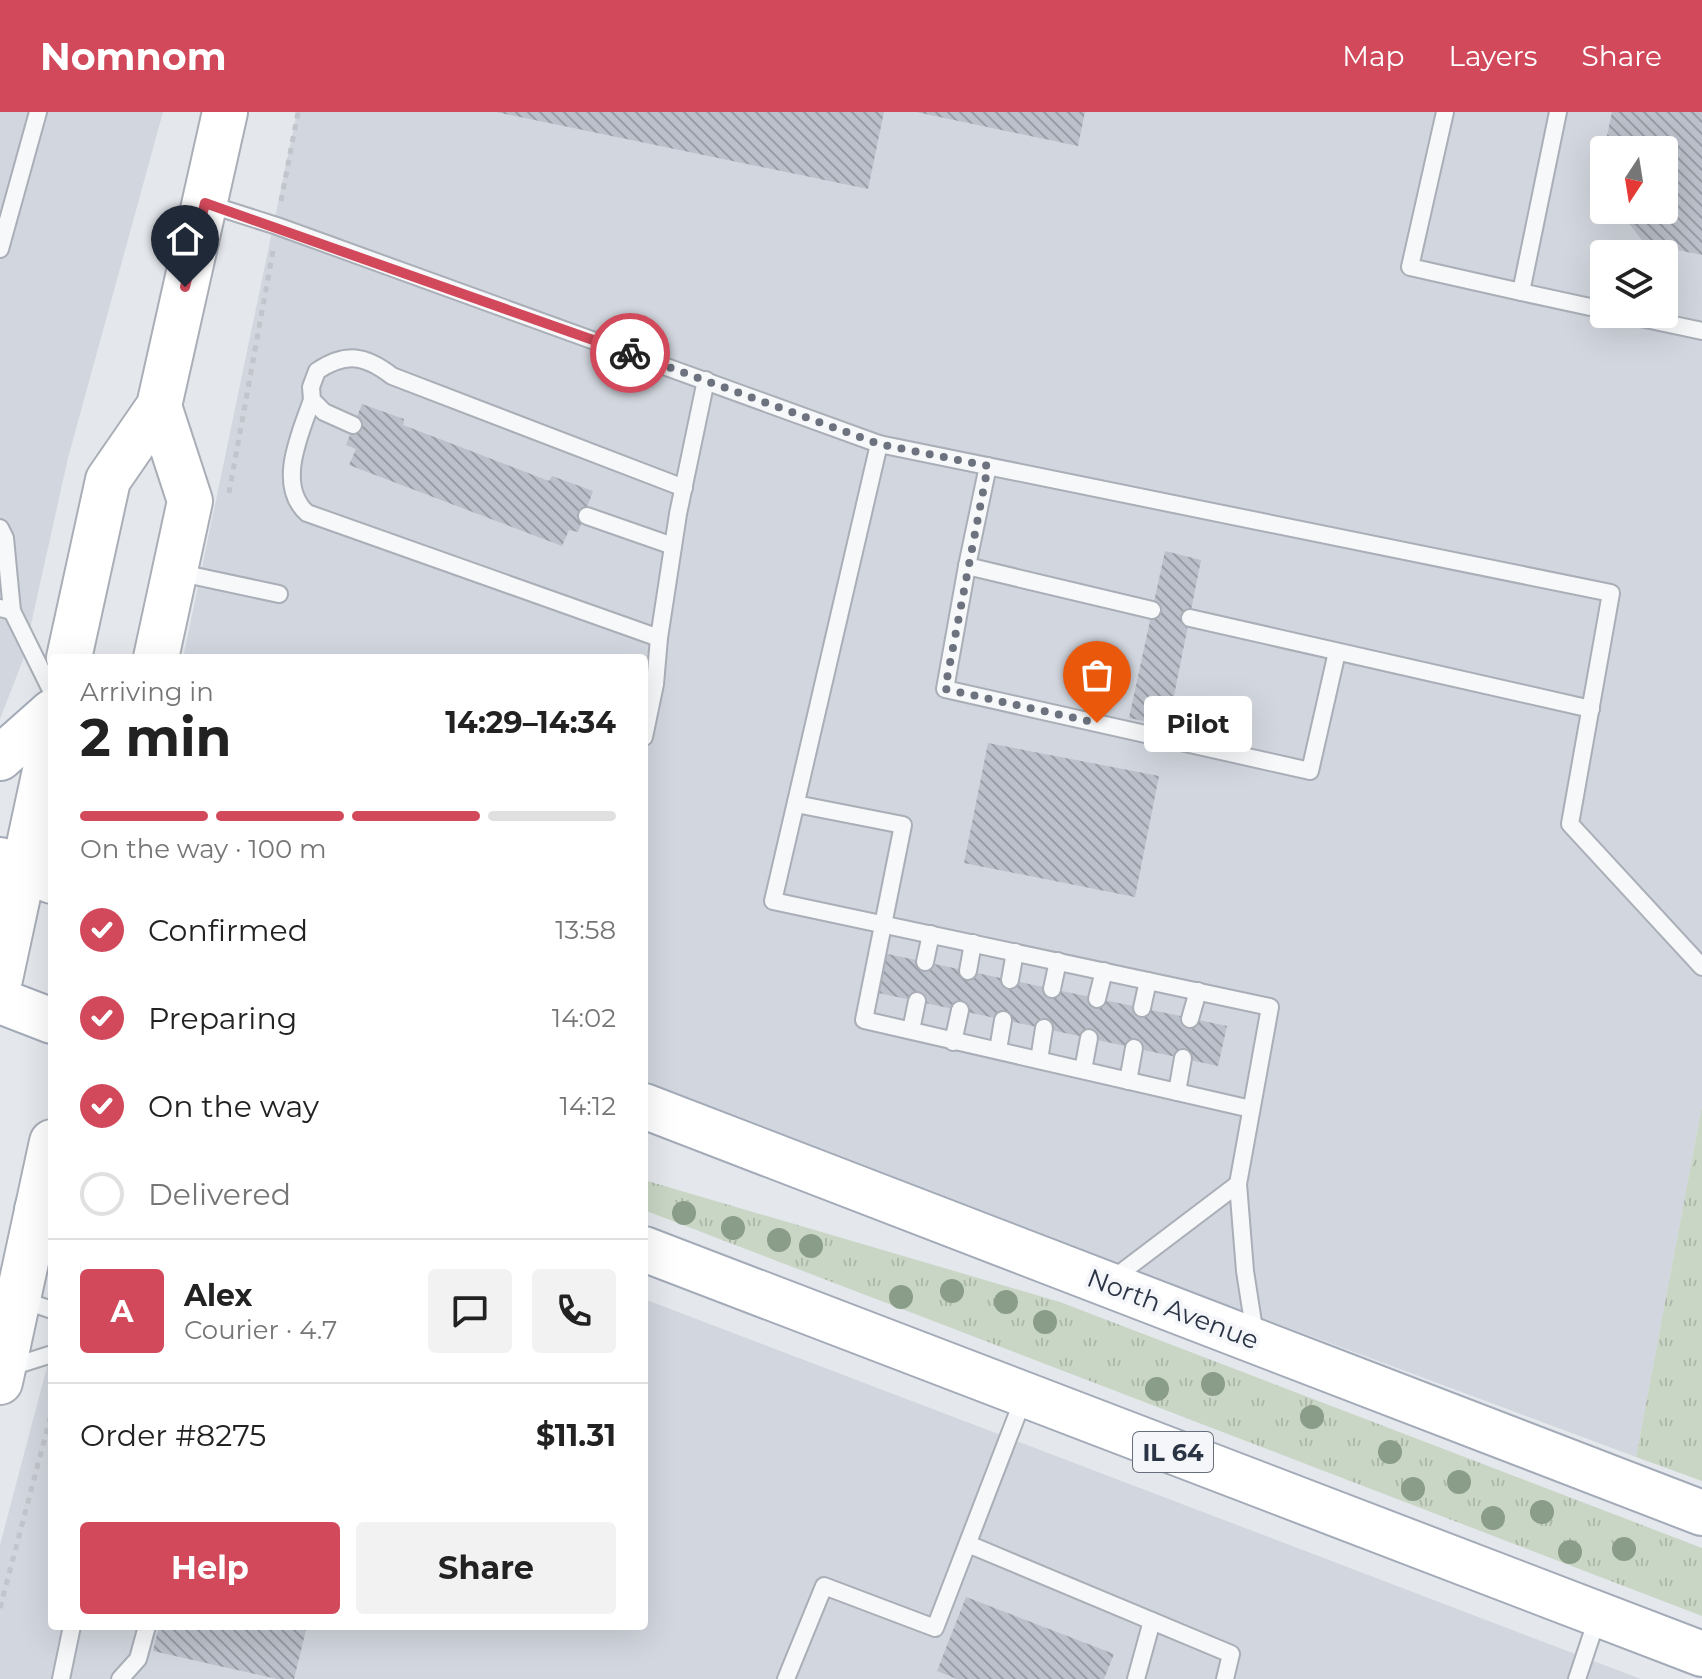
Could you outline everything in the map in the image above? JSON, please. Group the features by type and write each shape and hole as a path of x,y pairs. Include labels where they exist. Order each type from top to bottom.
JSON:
{"main road":[{"path":"70,654 108,480 159,406 225,112"},
{"path":"157,654 190,501 159,406"},
{"path":"0,758 48,716"},
{"path":"0,979 48,758"},
{"path":"0,1001 48,1019"},
{"name":"North Avenue","path":"648,1108 1702,1513"},
{"path":"1,1376 35,1304 48,1174"},
{"name":"IL 64","path":"648,1251 1702,1654"}],"lane":[{"path":"0,249 38,112"},
{"path":"1445,112 1410,267 1590,307"},
{"path":"1521,292 1558,112"},
{"path":"205,203 879,444 1611,593 1570,824 1702,967"},
{"path":"1678,326 1702,331"},
{"path":"659,638 307,513 297,504 291,491 299,434 312,400 311,387 317,371 344,357 358,357 374,362 392,376 684,488"},
{"path":"648,718 673,546 706,380"},
{"path":"312,400 324,412 353,425"},
{"path":"879,444 773,901 1270,1007 1238,1184 1245,1271 1256,1341"},
{"path":"988,466 945,689 1310,771 1337,652"},
{"path":"587,516 673,546"},
{"path":"0,528 5,538 6,609 48,685"},
{"path":"967,566 1152,610"},
{"path":"174,571 279,594"},
{"path":"1190,618 1591,709"},
{"path":"796,804 903,825 864,1020 1251,1109"},
{"path":"925,962 931,934"},
{"path":"968,971 973,943"},
{"path":"1010,980 1015,952"},
{"path":"1052,989 1058,961"},
{"path":"1097,999 1104,971"},
{"path":"1142,1008 1148,981"},
{"path":"1190,1019 1198,991"},
{"path":"911,1030 917,1001"},
{"path":"953,1042 960,1010"},
{"path":"998,1050 1003,1020"},
{"path":"1039,1060 1044,1028"},
{"path":"1083,1070 1089,1038"},
{"path":"1128,1081 1134,1048"},
{"path":"1177,1092 1183,1058"},
{"path":"1107,1284 1238,1184"},
{"path":"1,1376 48,1356"},
{"path":"786,1679 824,1586 935,1628 1025,1396"},
{"path":"968,1544 1231,1654 1225,1679"},
{"path":"1577,1679 1598,1614"},
{"path":"1136,1679 1152,1621"},
{"path":"61,1679 71,1630"},
{"path":"120,1679 138,1659 146,1630"}],"path":[{"path":"287,170 298,112"},
{"path":"226,507 265,304"},
{"path":"0,1608 48,1426"}],"shaded area":[{"path":"0,112 163,112 68,458 23,660 0,719"},
{"path":"297,112 1702,112 1702,1106 1636,1457 648,1089 648,654 184,654"},
{"path":"648,1301 1641,1679 0,1679 0,1545 48,1363 48,1630 648,1630"}],"green space":[{"path":"1702,1106 1702,1481 1636,1457"},
{"path":"648,1181 1060,1302 1702,1548 1702,1616 648,1212"}],"building":[{"path":"496,112 884,112 868,189"},
{"path":"916,112 1085,112 1078,146"},
{"path":"1612,112 1702,112 1702,255 1678,250 1678,240 1642,240 1630,224 1678,224 1678,136 1607,136"},
{"path":"362,404 404,419 403,425 549,481 552,476 593,491 578,532 569,530 562,546 349,465 356,449 346,445"},
{"path":"1165,551 1201,560 1168,726 1129,718"},
{"path":"988,743 1159,776 1135,897 964,863"},
{"path":"883,953 1227,1026 1218,1066 874,992"},
{"path":"966,1597 1114,1654 1104,1679 957,1679 937,1671"},
{"path":"158,1630 306,1630 294,1679 277,1679 153,1651"}],"way so far":[{"path":"630,353 879,444 988,466 945,689 1097,723"}],"place":[{"name":"Pilot","path":"1097,723"}],"route":[{"path":"185,287 205,203 630,353"}]}
